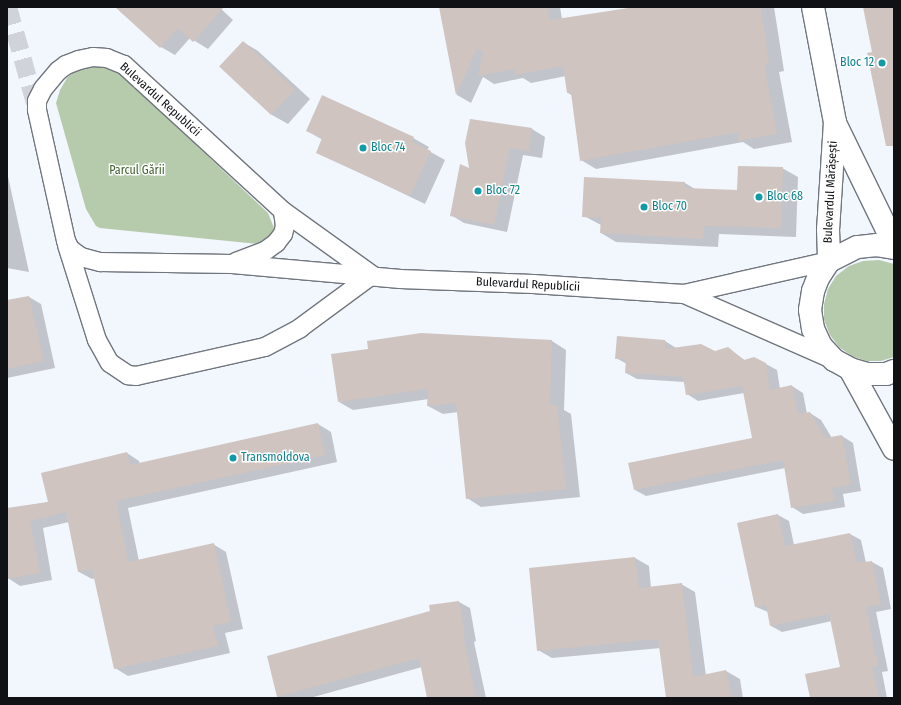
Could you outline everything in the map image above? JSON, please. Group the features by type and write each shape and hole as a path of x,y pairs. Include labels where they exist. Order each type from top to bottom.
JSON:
{"main road":[{"name":"Bulevardul Mărășești","path":"813,7 835,122 828,229 829,261"},
{"name":"Bulevardul Mărășești","path":"835,122 894,244"},
{"path":"894,248 876,245 857,247 829,261 818,278 813,291 810,310 813,329 821,346 842,365 894,449"},
{"path":"842,365 867,374 886,374 894,371"}],"street":[{"name":"Bulevardul Republicii","path":"93,57 107,58 124,65 283,211 372,275 306,324 280,340 265,347 136,376 128,375 110,363 97,340 66,241 37,110 37,102 43,89 58,71 66,65 79,60 93,57"},
{"path":"232,264 265,251 276,243 283,234 285,226 283,211"},
{"name":"Bulevardul Republicii","path":"66,241 70,249 81,257 100,262 232,264 372,275 400,279 533,284 684,294 829,261"},
{"name":"Bulevardul Republicii","path":"684,294 842,365"}],"green space":[{"name":"Parcul Gării","path":"99,64 117,70 268,213 274,228 270,239 260,244 100,228 96,226 86,209 56,103 60,90 67,78 74,72 86,66"},
{"path":"879,260 894,264 894,357 881,361 866,361 852,356 839,347 830,335 824,320 824,304 828,289 836,276 849,266 863,261"}],"building":[{"path":"115,7 224,7 193,42 178,28 160,48"},
{"path":"439,7 547,7 550,20 635,7 761,7 769,63 764,64 777,134 738,141 739,132 580,161 571,93 567,93 563,66 515,75 514,69 478,76 483,51 477,49 456,95"},
{"name":"Bloc 12","path":"863,7 894,7 894,146 886,146 867,53 872,52"},
{"path":"243,41 295,89 271,115 219,67"},
{"name":"Bloc 74","path":"322,95 414,137 412,142 431,151 410,196 316,153 322,138 306,131"},
{"path":"470,119 532,128 529,151 510,148 494,225 450,216 460,164 469,168 465,143"},
{"name":"Bloc 70","path":"738,166 783,167 781,228 704,226 703,239 600,233 601,218 582,217 584,177 685,182 685,188 737,190"},
{"path":"29,296 44,361 7,369 7,300"},
{"path":"421,333 552,340 550,405 557,405 566,489 466,499 456,403 427,406 428,389 338,402 331,354 368,349 367,341"},
{"path":"617,336 665,340 665,349 701,344 715,351 728,347 744,360 754,357 766,363 770,390 792,385 798,414 810,412 825,438 842,435 851,485 832,488 835,501 791,508 783,460 634,490 628,463 752,438 742,386 686,395 683,377 625,373 626,359 615,359"},
{"path":"318,423 325,455 116,501 128,562 214,543 231,622 213,626 218,646 114,669 92,569 78,572 66,512 30,521 40,573 7,579 7,508 48,502 41,473 127,452 130,465"},
{"path":"778,514 785,546 850,533 857,563 872,561 881,604 866,607 878,666 872,667 879,698 810,698 805,674 840,667 829,614 770,626 766,605 755,607 737,523"},
{"path":"635,557 639,588 682,583 693,677 726,670 732,698 666,698 658,639 537,651 529,568"},
{"path":"459,601 465,635 463,636 476,698 427,698 419,658 277,697 267,656 430,611 429,605"}],"tunnel":[{"path":"8,7 37,110"}],"place":[{"name":"Bloc 12","path":"882,63"},
{"name":"Bloc 74","path":"363,148"},
{"name":"Bloc 72","path":"478,191"},
{"name":"Bloc 68","path":"759,197"},
{"name":"Bloc 70","path":"644,207"},
{"name":"Transmoldova","path":"233,458"}]}
